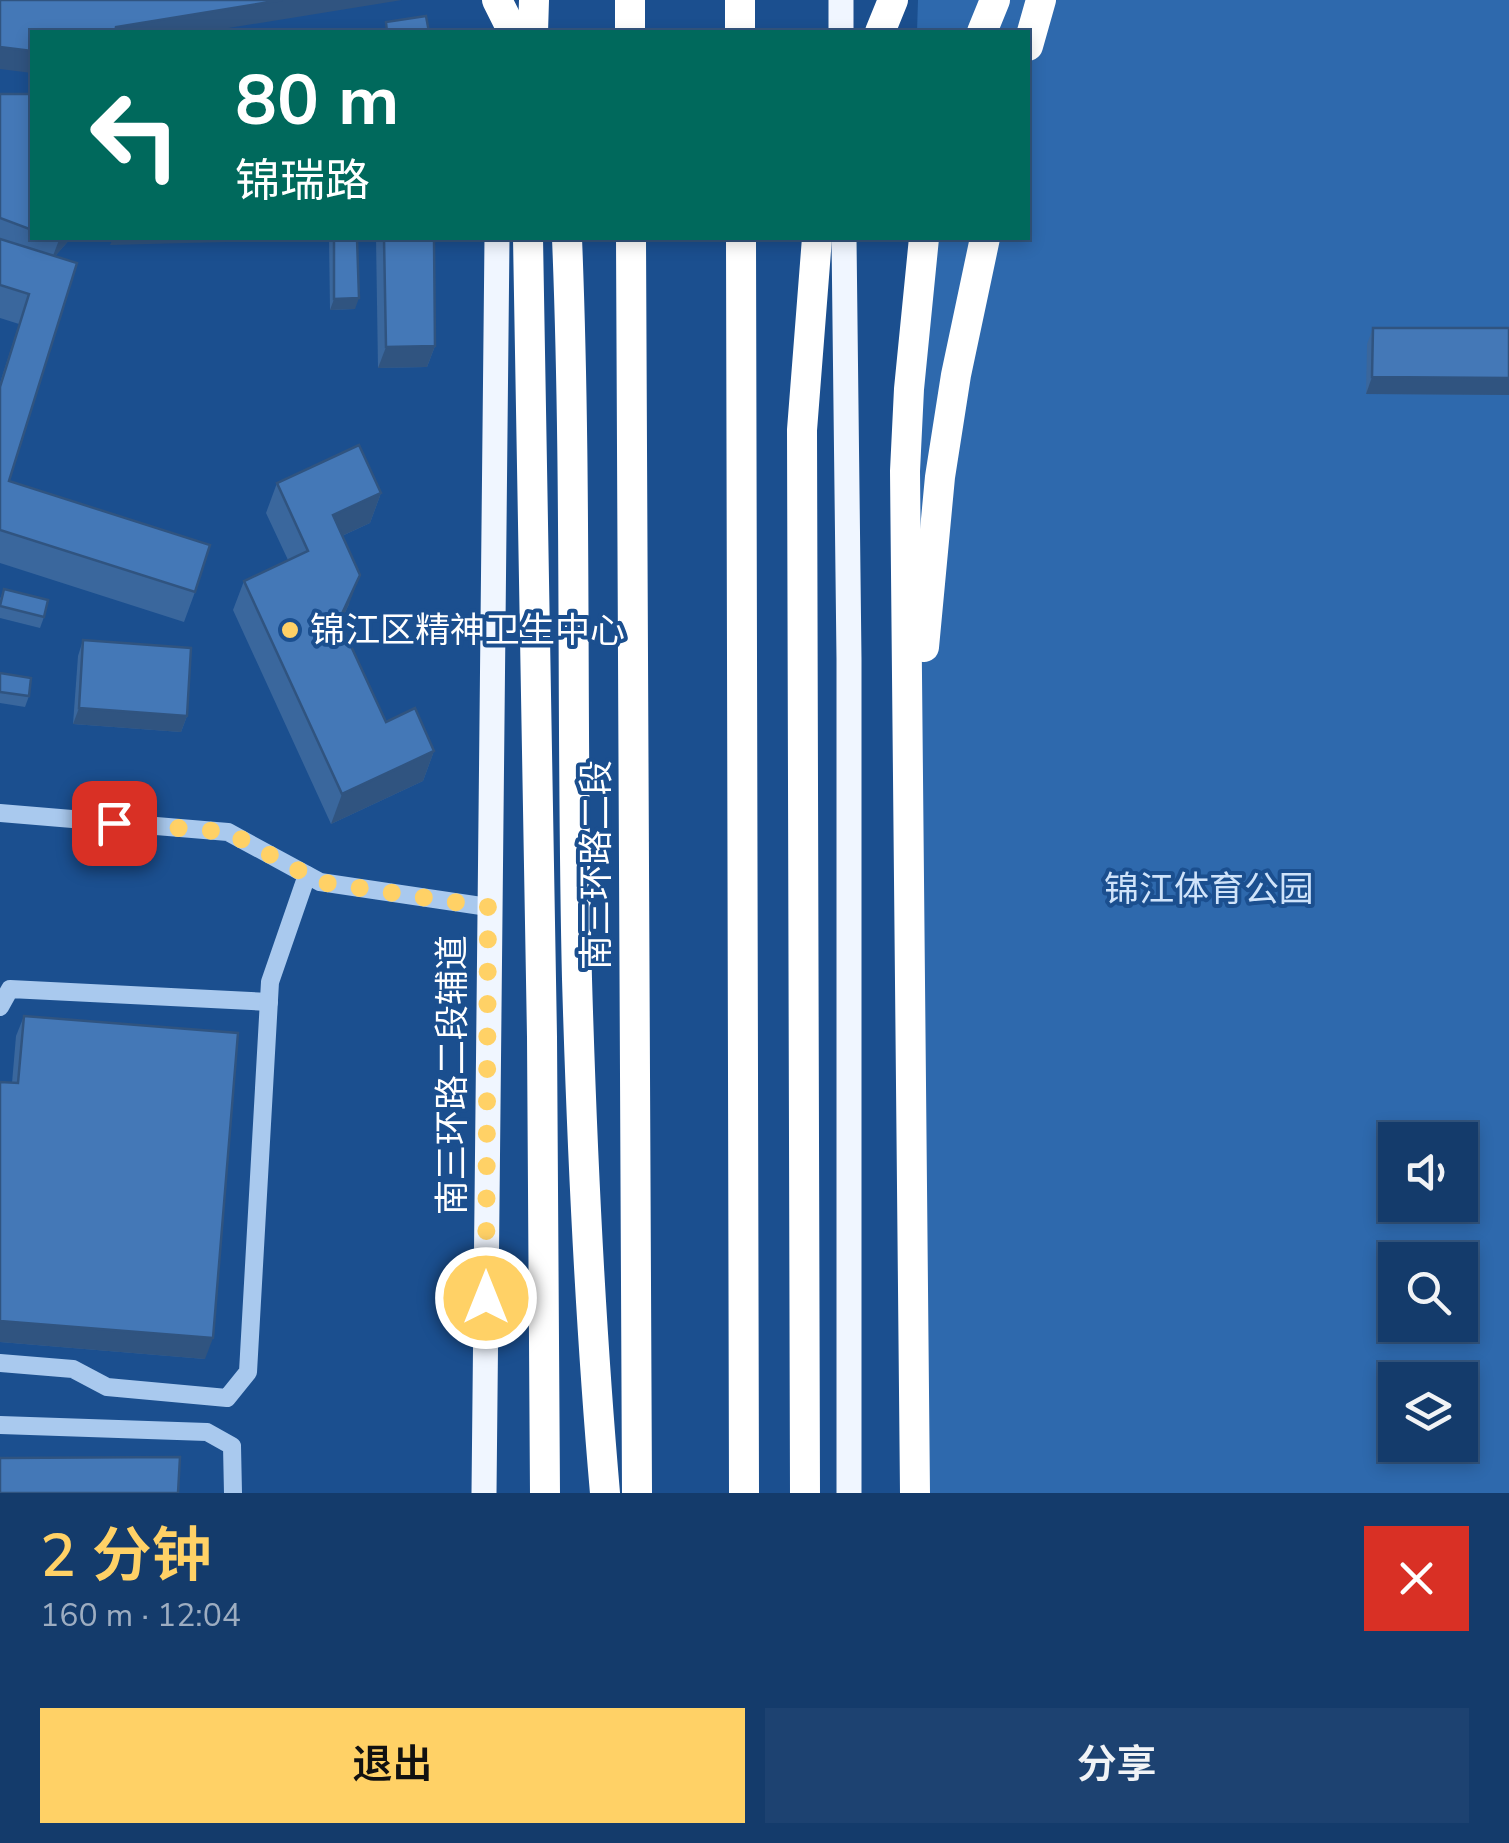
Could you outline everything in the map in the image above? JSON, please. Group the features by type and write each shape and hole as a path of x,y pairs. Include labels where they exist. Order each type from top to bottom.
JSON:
{"highway":[{"path":"498,0 513,30"},
{"path":"533,30 534,0"},
{"path":"630,0 630,30"},
{"path":"740,0 740,30"},
{"path":"881,30 893,0"},
{"path":"983,30 995,0"},
{"path":"1030,38 1040,0"},
{"path":"528,240 542,998 545,1493"},
{"path":"567,240 573,379 577,978 592,1344 605,1493"},
{"name":"南三环路二段","path":"631,240 637,1493"},
{"path":"741,240 744,1493"},
{"path":"805,1493 802,430 817,240"},
{"path":"915,1493 906,471 909,389 924,240"},
{"path":"908,810 940,477 984,240"}],"main road":[{"path":"498,0 499,30"},
{"path":"840,0 841,30"},
{"name":"南三环路二段辅道","path":"484,1493 497,240"},
{"path":"844,240 849,659 849,1493"}],"street":[{"path":"0,813 228,832 320,882 488,907"},
{"path":"0,1363 73,1370 107,1387 227,1398 248,1372 270,982 307,875"},
{"path":"0,1007 10,989 268,1002"},
{"path":"0,1424 207,1432 232,1446 233,1493"}],"green space":[{"name":"锦江体育公园","path":"918,0 1509,0 1509,1493 903,1493 915,240 1030,240 1030,30 917,30"}],"building":[{"path":"0,0 282,0 115,30 30,30 30,51 0,47"},
{"path":"426,16 429,30 387,30 386,22"},
{"path":"0,94 30,94 30,229 0,218"},
{"path":"0,239 77,263 9,481 210,545 195,592 0,530 0,387 29,294 0,285"},
{"path":"334,240 357,240 359,298 334,299"},
{"path":"384,240 434,240 435,346 386,347"},
{"path":"1373,328 1509,328 1509,378 1372,377"},
{"name":"锦江区精神卫生中心","path":"359,445 381,493 333,515 360,575 339,620 386,722 415,708 434,751 342,794 244,581 308,551 277,483"},
{"path":"4,589 48,600 44,617 0,606"},
{"path":"83,640 191,648 187,716 79,708"},
{"path":"0,673 31,678 29,696 0,692"},
{"path":"24,1016 238,1033 213,1338 0,1321 0,1082 18,1083"},
{"path":"180,1457 178,1493 0,1493 0,1458"}],"place":[{"name":"锦江区精神卫生中心","path":"290,630"}],"route":[{"path":"114,823 228,832 320,882 488,907 486,1298"}]}
